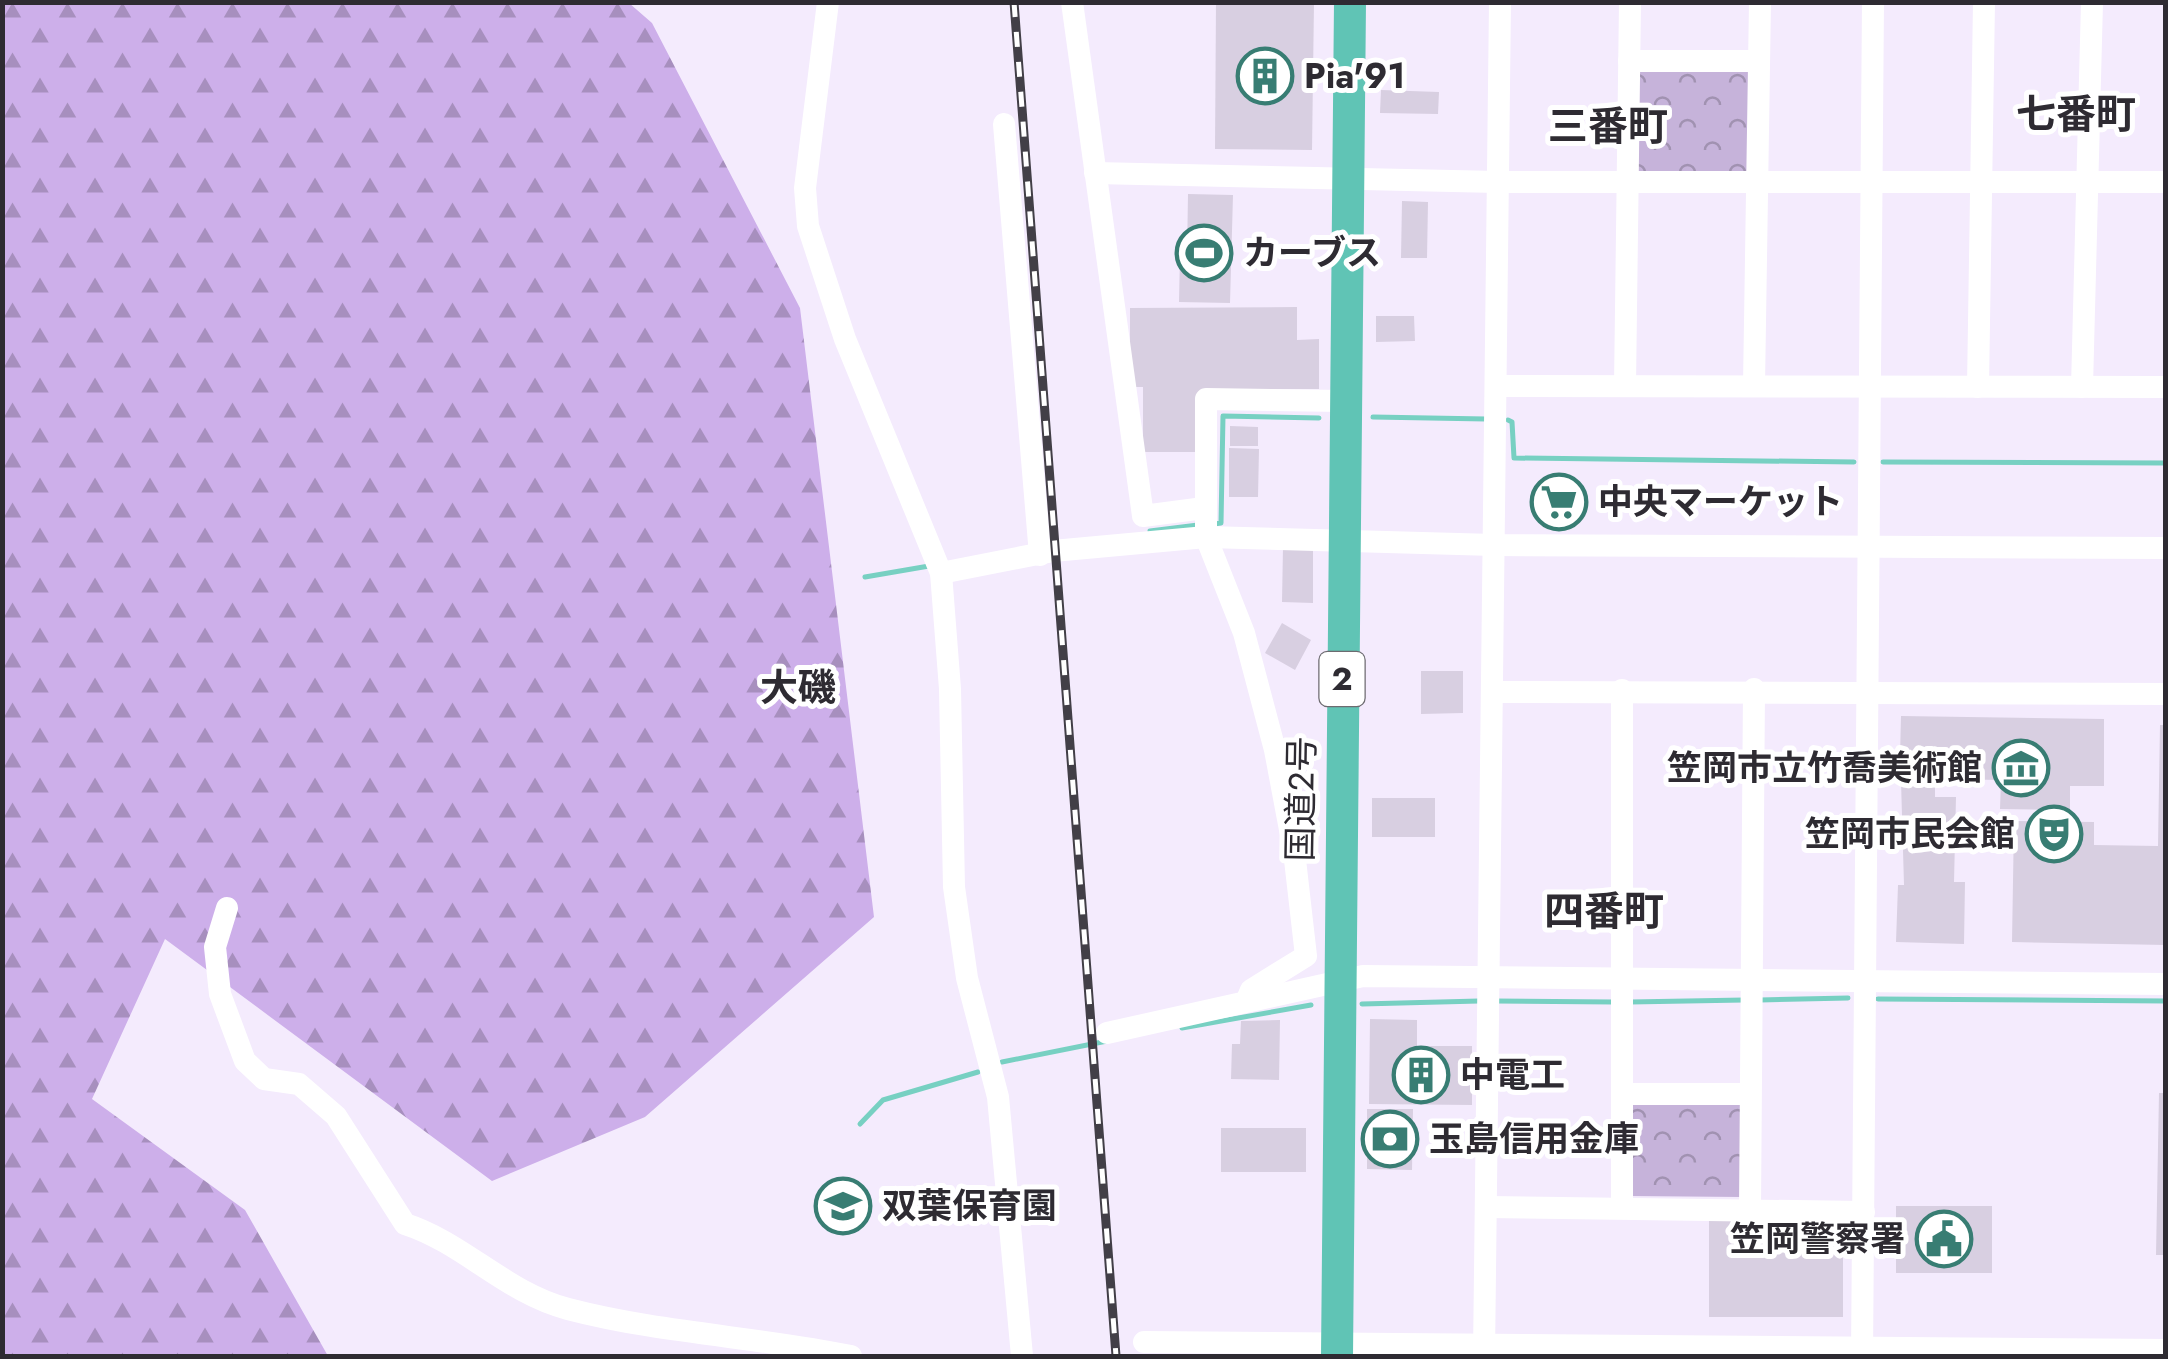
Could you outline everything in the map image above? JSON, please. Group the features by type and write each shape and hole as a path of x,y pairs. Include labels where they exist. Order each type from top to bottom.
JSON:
{"highway":[{"name":"国道2号","path":"1337,1350 1350,2"}],"street":[{"path":"828,2 805,188 808,226 845,339 941,573 950,689 954,887 967,978 998,1096 1022,1356"},
{"path":"1072,2 1142,516 1344,540 1494,545 2166,548"},
{"path":"1484,1352 1500,2"},
{"path":"1626,386 1630,2"},
{"path":"1754,386 1760,2"},
{"path":"1862,1352 1873,2"},
{"path":"1978,387 1984,2"},
{"path":"2082,387 2091,183 2092,2"},
{"path":"1629,60 1759,62"},
{"path":"1004,124 1039,548"},
{"path":"1095,173 1498,182 2166,182"},
{"path":"1496,386 2166,387"},
{"path":"1246,1000 1251,990 1306,956 1294,851 1274,750 1244,633 1205,523 1206,399 1344,401"},
{"path":"941,573 1039,548 1205,523"},
{"path":"1492,692 1754,689 2166,694"},
{"path":"1750,1209 1754,689"},
{"path":"1622,690 1622,1206"},
{"path":"227,908 215,948 220,994 245,1061 264,1080 300,1084 336,1116 404,1224 436,1234 501,1282 567,1308 851,1356"},
{"path":"1107,1033 1363,976 1489,991 1621,995 1750,993 1864,983 2166,984"},
{"path":"1622,1094 1750,1094"},
{"path":"1487,1208 1622,1206 1864,1212"},
{"path":"1144,1342 1224,1350 2166,1350"}],"green space":[{"path":"3,3 629,3 652,23 800,308 874,917 645,1117 492,1181 165,939 92,1099 245,1210 328,1356 3,1356"},
{"path":"1629,61 1759,61 1757,182 1628,181"},
{"path":"1741,1100 1741,1197 1630,1196 1631,1101"}],"building":[{"name":"Pia'91","path":"1216,2 1314,2 1312,150 1215,149"},
{"path":"1381,90 1439,92 1438,114 1380,113"},
{"path":"1188,194 1233,195 1230,303 1179,302 1180,254 1187,255"},
{"path":"1402,201 1428,202 1427,258 1401,258"},
{"path":"1297,307 1297,340 1319,339 1319,389 1201,389 1201,452 1143,452 1143,387 1130,387 1130,308"},
{"path":"1376,316 1414,316 1415,341 1376,342"},
{"path":"1230,426 1258,427 1258,446 1230,446"},
{"path":"1229,448 1259,449 1258,497 1229,497"},
{"path":"1283,547 1313,548 1313,603 1282,602"},
{"path":"1282,623 1311,640 1295,670 1265,653"},
{"path":"1421,671 1463,671 1463,713 1421,714"},
{"name":"笠岡市立竹喬美術館","path":"1901,716 2104,719 2104,786 2070,786 2070,810 2000,809 2001,780 1937,779 1937,757 1900,757"},
{"name":"笠岡市民会館","path":"2160,725 2166,725 2166,945 2012,942 2014,821 2094,822 2094,845 2158,846"},
{"path":"1901,781 1935,781 1935,797 1956,797 1954,882 1965,882 1964,944 1896,942 1898,885 1904,885"},
{"path":"1372,798 1435,798 1435,837 1372,837"},
{"name":"中電工","path":"1370,1019 1417,1020 1417,1046 1472,1046 1472,1105 1369,1104"},
{"path":"1280,1020 1279,1080 1231,1079 1232,1044 1240,1044 1241,1021"},
{"path":"2159,1093 2166,1093 2166,1255 2156,1255"},
{"name":"玉島信用金庫","path":"1367,1109 1413,1109 1412,1170 1367,1169"},
{"path":"1221,1128 1306,1128 1306,1172 1221,1172"},
{"name":"笠岡警察署","path":"1896,1206 1992,1206 1992,1273 1896,1273"},
{"path":"1709,1221 1843,1221 1843,1317 1709,1317"}],"waterway":[{"path":"1214,524 1221,523 1223,416 1319,418"},
{"path":"1373,417 1486,419"},
{"path":"1508,420 1512,422 1514,458 1854,462"},
{"path":"1883,462 2166,463"},
{"path":"1150,531 1198,525"},
{"path":"865,577 929,566"},
{"path":"1760,1000 1848,998"},
{"path":"1878,999 2166,1001"},
{"path":"1630,1002 1744,1000"},
{"path":"1362,1004 1479,1001"},
{"path":"1495,1001 1614,1002"},
{"path":"1182,1028 1311,1005"},
{"path":"1002,1062 1107,1041"},
{"path":"860,1124 883,1100 978,1072"}],"railway":[{"path":"1014,2 1116,1356"}],"place":[{"name":"Pia'91","path":"1265,76"},
{"name":"カーブス","path":"1204,253"},
{"name":"中央マーケット","path":"1559,502"},
{"name":"笠岡市立竹喬美術館","path":"2021,768"},
{"name":"笠岡市民会館","path":"2054,834"},
{"name":"中電工","path":"1421,1075"},
{"name":"玉島信用金庫","path":"1390,1139"},
{"name":"双葉保育園","path":"843,1206"},
{"name":"笠岡警察署","path":"1944,1239"}],"district":[{"name":"七番町","path":"2076,114"},
{"name":"三番町","path":"1608,126"},
{"name":"大磯","path":"798,687"},
{"name":"四番町","path":"1604,911"}]}
